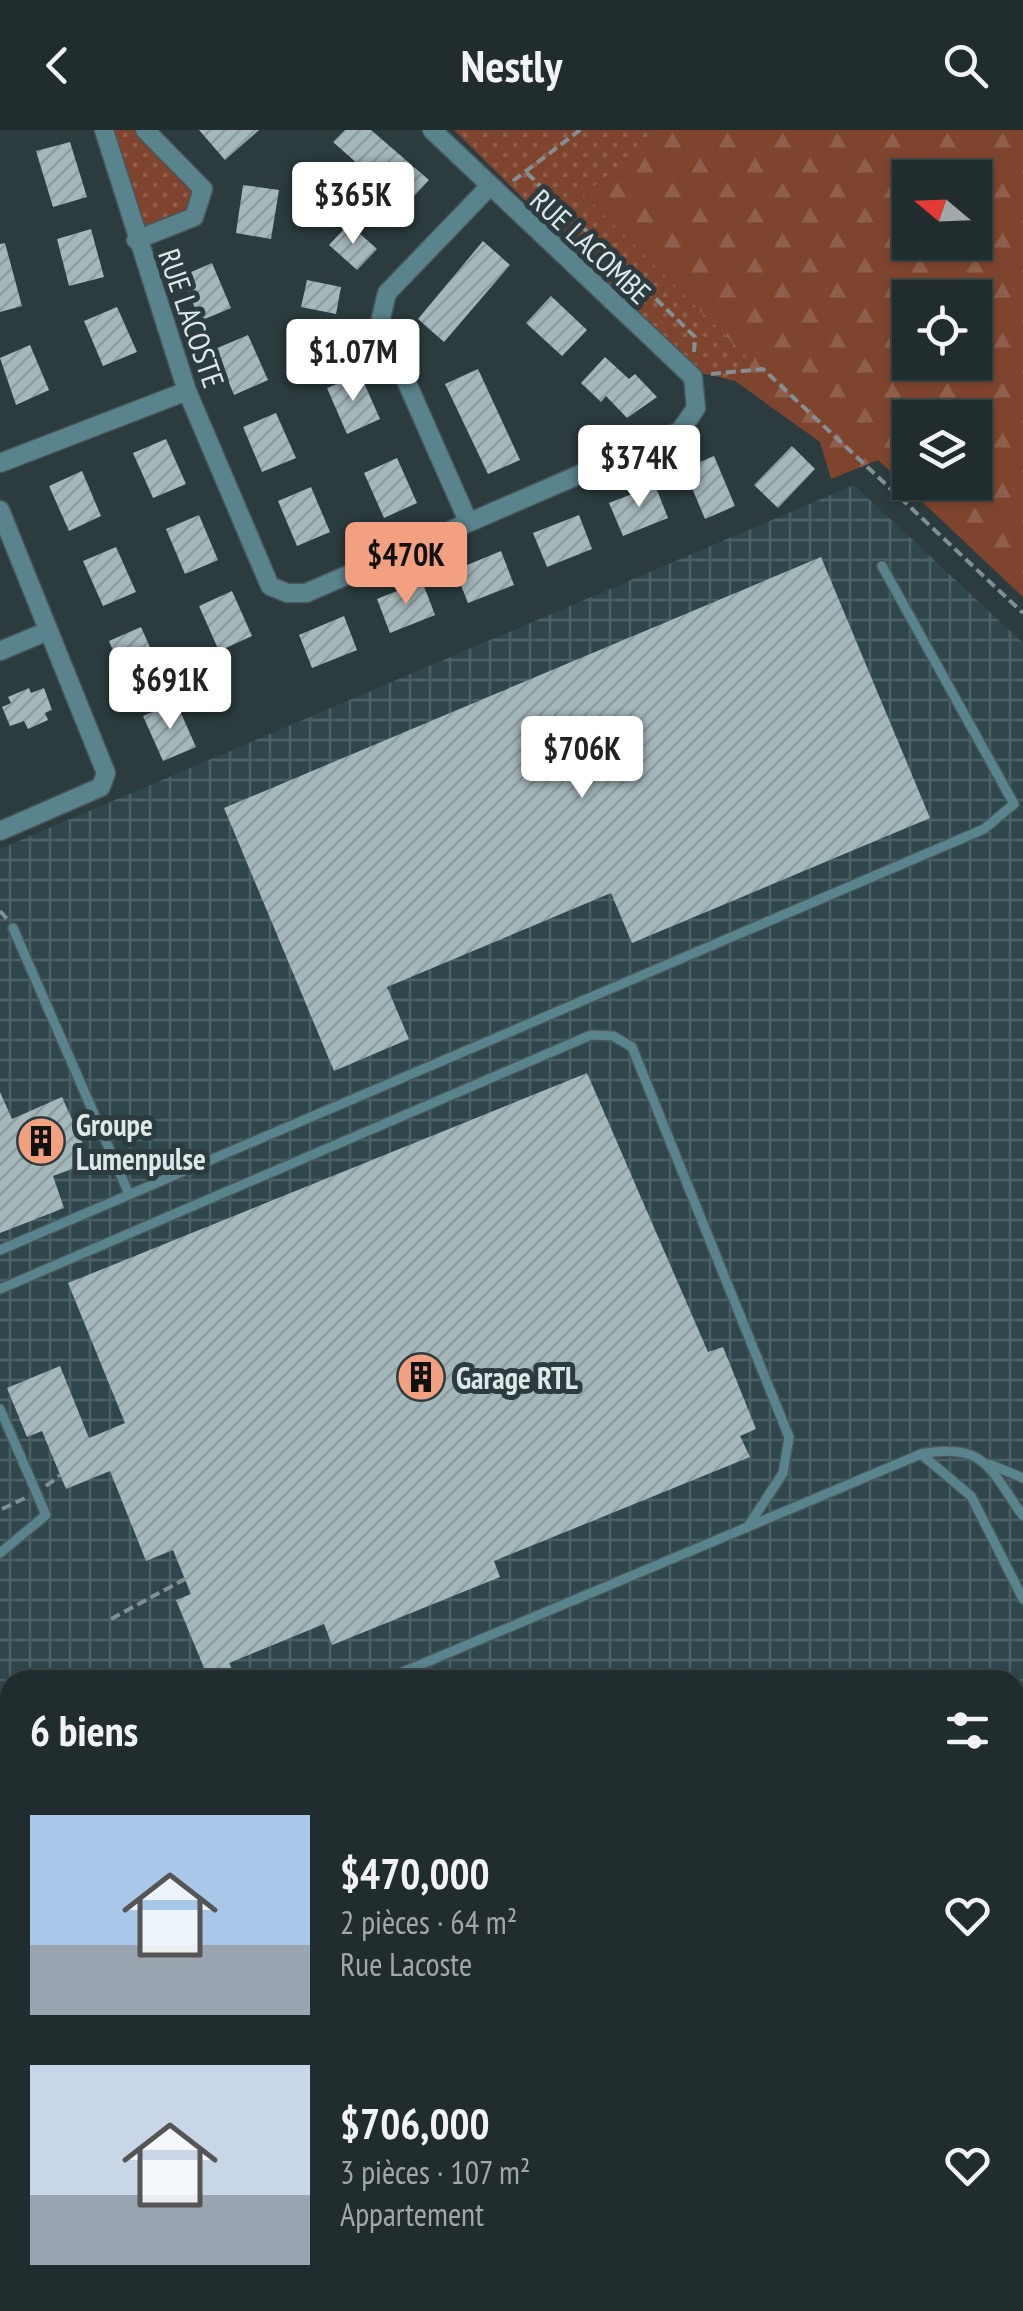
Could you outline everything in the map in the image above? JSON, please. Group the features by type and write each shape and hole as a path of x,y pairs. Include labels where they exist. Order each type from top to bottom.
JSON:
{"street":[{"name":"RUE LACOSTE","path":"104,130 186,391 270,586 287,593 306,592 680,431 696,408 693,378"},
{"name":"RUE LACOSTE","path":"136,240 194,218 203,189 146,130"},
{"name":"RUE LACOMBE","path":"432,130 488,188 693,378"},
{"path":"468,521 380,322 388,293 488,188"},
{"path":"0,464 186,391"},
{"path":"0,510 106,773 101,786 0,831"},
{"path":"0,651 48,631"}],"lane":[{"path":"0,1250 984,829 1018,802 882,566"},
{"path":"13,928 130,1194"},
{"path":"0,1289 590,1036 613,1036 632,1047 789,1437 784,1473 747,1528"},
{"path":"0,1410 46,1515 0,1553"},
{"path":"408,1670 920,1454 954,1448 1023,1478"},
{"path":"920,1454 971,1496 1023,1599"},
{"path":"986,1463 1023,1516"}],"path":[{"path":"488,188 527,173 580,130"},
{"path":"527,173 696,338 693,378 763,370 1023,613"},
{"path":"111,1619 185,1579"}],"shaded area":[{"path":"854,485 1023,643 1023,1670 0,1670 0,849"}],"green space":[{"path":"104,130 145,130 203,189 194,217 136,240"},
{"path":"454,130 668,130 584,195 752,361 735,381 698,372"},
{"path":"668,130 1023,130 1023,597 920,500 992,500 992,400 892,400 892,473 878,460 831,479 820,442 735,381 751,361 583,194"}],"building":[{"path":"199,130 259,130 225,160"},
{"path":"345,130 371,130 429,180 405,206 333,142"},
{"path":"70,142 87,197 53,207 36,151"},
{"path":"243,185 279,190 271,239 236,233"},
{"path":"349,224 377,249 357,270 329,245"},
{"path":"91,229 104,277 69,286 57,239"},
{"path":"483,241 510,265 444,342 418,319"},
{"path":"5,243 22,306 0,312 0,244"},
{"path":"212,263 231,308 200,321 182,276"},
{"path":"307,280 341,287 336,314 301,307"},
{"path":"551,296 587,330 562,356 526,323"},
{"path":"117,307 137,352 103,366 84,321"},
{"path":"340,331 346,358 312,367 306,340"},
{"path":"248,335 268,380 234,395 215,349"},
{"path":"30,345 49,390 16,405 0,358"},
{"path":"605,357 629,379 635,374 657,397 627,418 606,396 601,402 581,383"},
{"path":"478,369 520,460 488,474 445,384"},
{"path":"360,374 380,419 347,434 327,388"},
{"path":"276,413 296,458 262,472 243,427"},
{"path":"166,439 186,484 153,498 133,453"},
{"path":"792,446 815,469 778,508 754,485"},
{"path":"714,456 735,506 705,519 684,469"},
{"path":"397,458 417,503 384,518 364,473"},
{"path":"82,471 101,516 69,531 49,486"},
{"path":"655,485 668,518 623,536 609,503"},
{"path":"311,487 330,532 297,546 278,501"},
{"path":"199,515 218,560 185,574 166,529"},
{"path":"579,515 592,549 547,567 533,533"},
{"path":"116,547 136,592 103,606 83,561"},
{"path":"501,551 514,585 468,603 455,570"},
{"path":"821,557 930,818 632,943 611,893 387,987 409,1039 334,1071 224,808"},
{"path":"422,581 435,615 390,633 377,599"},
{"path":"232,591 252,636 219,651 199,606"},
{"path":"344,616 357,650 312,668 299,635"},
{"path":"141,627 161,672 128,686 109,641"},
{"path":"29,688 31,693 44,688 52,710 45,713 48,720 28,729 24,721 10,726 2,707 11,703 8,697"},
{"path":"176,702 196,747 163,761 143,716"},
{"name":"Garage RTL","path":"587,1073 708,1352 723,1347 756,1429 740,1436 750,1457 494,1561 500,1577 332,1645 324,1624 229,1663 232,1670 205,1670 176,1600 191,1594 173,1550 146,1561 110,1471 66,1489 42,1431 27,1437 7,1388 60,1366 89,1438 125,1423 68,1283"},
{"name":"Groupe Lumenpulse","path":"0,1092 12,1119 62,1097 91,1162 53,1176 64,1208 0,1233"}],"place":[{"name":"Groupe Lumenpulse","path":"41,1141"},
{"name":"Garage RTL","path":"421,1377"}]}
